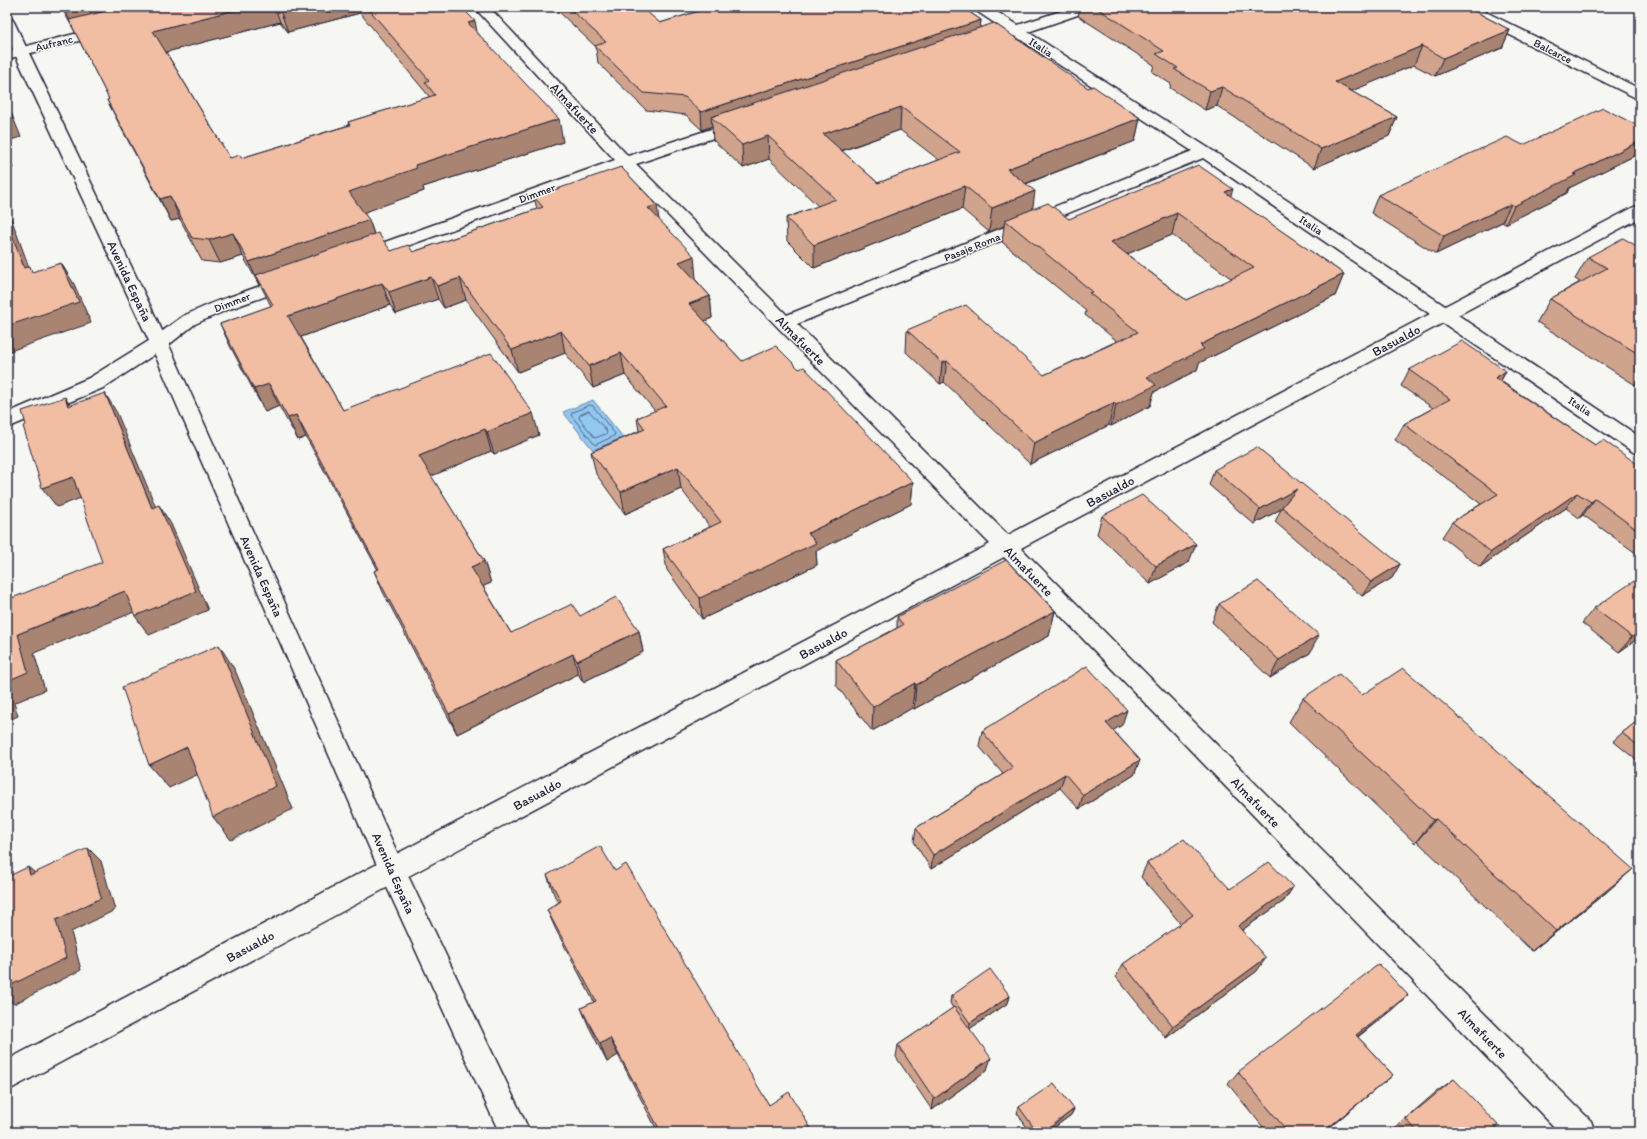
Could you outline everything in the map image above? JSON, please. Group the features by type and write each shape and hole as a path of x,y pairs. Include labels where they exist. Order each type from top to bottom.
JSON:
{"street":[{"name":"Almafuerte","path":"481,7 625,162 1006,546 1580,1132"},
{"name":"Italia","path":"980,7 1204,152 1640,447"},
{"path":"963,49 1087,7"},
{"name":"Balcarce","path":"1466,7 1640,95"},
{"name":"Avenida España","path":"7,22 14,53 159,343 392,870 515,1132"},
{"name":"Aufranc","path":"14,53 119,26"},
{"name":"Dimmer","path":"349,260 625,162 753,119"},
{"name":"Pasaje Roma","path":"784,323 1204,152"},
{"name":"Basualdo","path":"7,1076 392,870 1640,211"},
{"name":"Dimmer","path":"7,421 96,383 159,343 189,320 222,306 304,276"}],"water":[{"path":"593,400 623,437 593,450 563,412"}],"building":[{"path":"63,7 77,7 65,10"},
{"path":"122,7 246,7 153,31 230,158 240,155 241,158 350,125 348,122 435,95 425,82 429,80 367,7 461,7 475,21 468,23 559,119 415,165 417,168 349,192 369,220 249,262 233,233 209,240 192,238 170,196 160,199 107,100 109,99 69,20"},
{"path":"278,7 293,7 280,10"},
{"path":"568,7 638,7 642,11 645,10 660,23 712,7 962,7 981,20 701,112 685,97 644,93 595,46 606,42"},
{"path":"1095,7 1467,7 1510,30 1443,58 1422,46 1335,82 1397,117 1321,149 1222,87 1210,91 1174,69 1178,68 1156,54 1164,51"},
{"path":"994,23 1088,88 1093,86 1140,118 1007,169 1035,191 992,208 965,186 814,245 786,218 836,199 768,136 742,145 711,117","holes":["901,107 960,152 878,183 823,134"]},
{"path":"1603,108 1640,127 1640,141 1573,174 1576,175 1514,206 1511,204 1444,236 1378,195 1507,137 1523,145"},
{"path":"7,110 10,116 7,117"},
{"path":"1198,165 1233,189 1225,192 1344,274 1200,345 1204,349 1147,377 1156,385 1116,405 1114,403 1034,443 947,361 942,363 907,330 966,305 1044,375 1138,332 1089,293 1093,292 1005,220 1048,203 1069,219","holes":["1177,213 1254,268 1186,300 1111,242"]},
{"path":"621,167 657,205 648,208 694,256 679,262 710,296 689,304 742,361 776,346 799,369 804,367 913,482 808,533 816,543 700,598 663,549 721,522 678,467 621,492 591,452 645,429 637,418 666,406 621,353 589,366 561,331 512,350 460,278 437,286 431,277 389,292 382,283 288,316 343,410 491,353 533,413 487,432 485,429 419,456 484,561 471,567 511,633 572,604 580,616 616,597 639,631 577,661 573,654 449,714 374,571 379,569 296,415 288,418 269,384 254,389 220,324 273,305 256,275 378,233 391,251 408,245 413,252 543,207 534,197"},
{"path":"7,221 24,268 30,266 32,272 61,263 79,302 7,326"},
{"path":"1623,238 1640,248 1640,355 1550,299 1607,268 1588,257"},
{"path":"1462,341 1506,371 1495,378 1595,445 1603,440 1640,466 1640,532 1595,499 1591,502 1577,493 1491,552 1452,522 1498,494 1404,424 1450,399 1409,370"},
{"path":"105,393 152,508 159,505 196,591 135,616 125,591 18,634 28,672 7,681 7,600 102,562 73,477 42,488 23,426 26,425 22,411 65,397 68,406"},
{"path":"1257,447 1400,564 1371,582 1282,507 1297,489 1260,509 1214,470"},
{"path":"1142,495 1196,544 1156,566 1102,516"},
{"path":"1006,560 1055,611 916,685 915,683 873,707 836,660 903,625 897,617"},
{"path":"1640,577 1640,631 1632,637 1594,608"},
{"path":"1258,581 1319,635 1279,660 1219,604"},
{"path":"219,645 276,786 213,817 187,747 149,765 122,687"},
{"path":"1087,666 1127,710 1106,723 1140,760 1083,795 1065,774 933,855 916,828 1013,768 982,731"},
{"path":"1403,668 1633,869 1556,931 1436,819 1433,820 1303,698 1339,674 1362,695"},
{"path":"1640,719 1640,747 1622,733"},
{"path":"1184,839 1230,889 1269,862 1293,887 1238,926 1266,958 1173,1026 1123,964 1193,915 1147,863"},
{"path":"600,846 615,871 626,864 769,1105 789,1092 813,1132 661,1132 610,1038 600,1044 581,1008 596,1001 547,910 561,901 547,875"},
{"path":"88,848 101,898 56,920 66,958 7,987 7,877 28,867 30,875"},
{"path":"1379,964 1408,995 1356,1035 1393,1075 1323,1132 1288,1132 1238,1072"},
{"path":"990,969 1010,996 970,1023 951,996"},
{"path":"954,1007 991,1058 934,1099 898,1045"},
{"path":"1454,1079 1498,1125 1490,1132 1418,1132 1406,1119"},
{"path":"1054,1083 1074,1109 1044,1132 1037,1132 1019,1107"}]}
